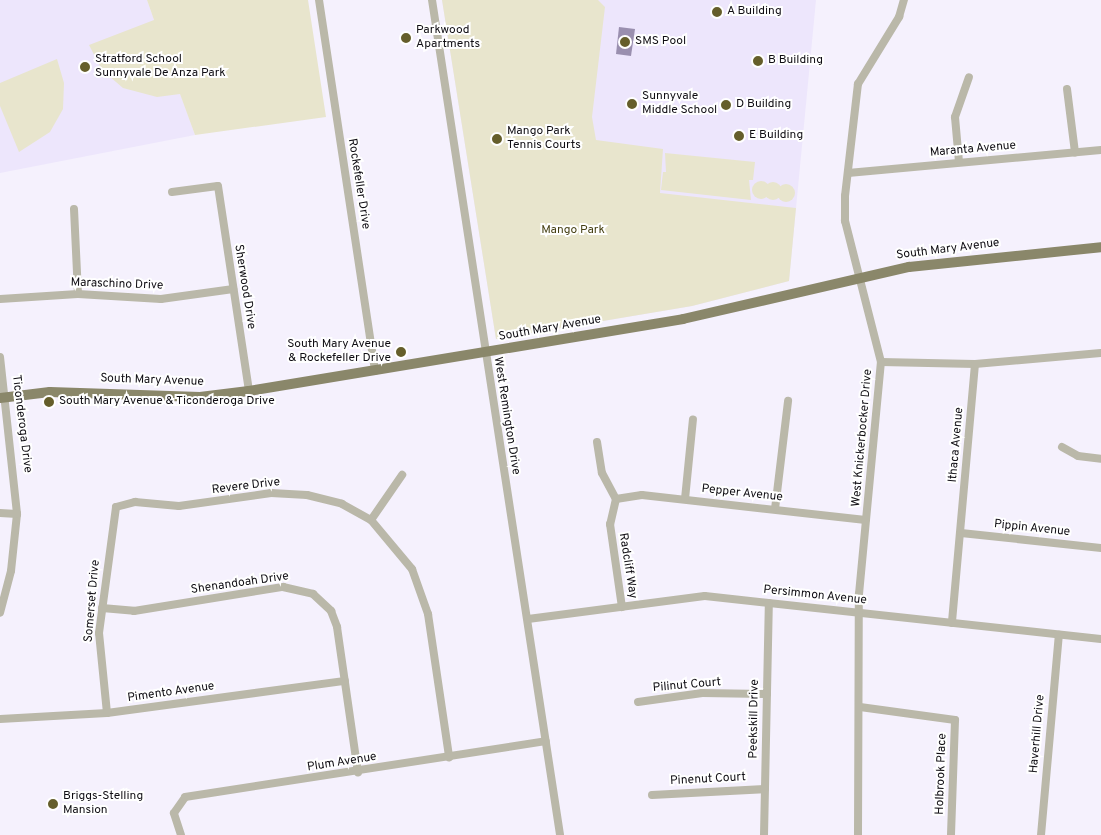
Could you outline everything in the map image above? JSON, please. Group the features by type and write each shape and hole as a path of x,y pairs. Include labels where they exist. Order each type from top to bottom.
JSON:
{"main road":[{"name":"South Mary Avenue","path":"3,398 50,392 200,397 249,391 683,319 859,276 972,259 1101,247"}],"street":[{"name":"Rockefeller Drive","path":"319,0 375,371"},
{"name":"West Remington Drive","path":"432,0 484,353 528,620 560,835"},
{"name":"West Knickerbocker Drive","path":"858,835 860,611 866,520 882,362 845,222 848,173 858,84 900,17 904,0"},
{"path":"959,162 955,117 969,77"},
{"path":"1067,89 1075,152"},
{"name":"Maranta Avenue","path":"848,173 1101,150"},
{"name":"Sherwood Drive","path":"172,192 218,186 249,391"},
{"path":"74,209 78,294"},
{"name":"Maraschino Drive","path":"0,298 78,294 161,299 233,289"},
{"path":"882,362 976,364 1101,353"},
{"name":"Ticonderoga Drive","path":"0,357 17,514 11,571 0,613"},
{"name":"Ithaca Avenue","path":"952,623 976,364"},
{"path":"775,509 788,401"},
{"path":"685,499 693,419"},
{"path":"597,442 602,473 616,499"},
{"path":"1062,447 1078,456 1101,459"},
{"path":"371,520 402,476"},
{"name":"Revere Drive","path":"112,520 116,507 125,502 179,506 271,493 325,499 371,520 404,555 424,598 448,757"},
{"name":"Pepper Avenue","path":"616,499 642,495 866,520"},
{"name":"Radcliff Way","path":"616,499 610,524 622,607"},
{"path":"0,513 17,514"},
{"name":"Somerset Drive","path":"107,713 99,642 112,520"},
{"name":"Pippin Avenue","path":"961,533 1101,548"},
{"name":"Shenandoah Drive","path":"102,608 134,611 283,587 304,590 326,604 334,619 358,772"},
{"name":"Persimmon Avenue","path":"528,620 705,596 860,611 1101,639"},
{"name":"Peekskill Drive","path":"764,835 769,603"},
{"name":"Haverhill Drive","path":"1041,835 1059,635"},
{"name":"Pimento Avenue","path":"0,719 107,713 345,681"},
{"name":"Pilinut Court","path":"638,702 702,694 767,694"},
{"name":"Holbrook Place","path":"860,707 955,720 951,835"},
{"name":"Plum Avenue","path":"181,835 174,813 175,805 185,797 358,772 546,741"},
{"name":"Pinenut Court","path":"652,794 765,789"}],"shaded area":[{"name":"Stratford School Sunnyvale De Anza Park","path":"0,0 147,0 195,135 0,173"},
{"name":"Mango Park","path":"442,0 816,0 789,281 692,306 496,339"},
{"name":"SMS Pool","path":"619,27 635,29 631,56 616,54"}],"green space":[{"path":"147,0 308,0 326,117 195,135 180,94 157,97 123,88 102,70 89,45 154,20"},
{"name":"Mango Park","path":"442,0 598,0 605,7 592,117 596,140 663,149 660,193 796,208 789,281 692,306 496,339"},
{"path":"57,59 64,83 63,109 50,132 19,152 0,106 0,83"},
{"path":"665,153 755,162 753,180 749,180 751,200 661,190 663,172 666,172"},
{"path":"761,181 767,184 770,190 767,196 761,199 755,196 752,190 755,184"},
{"path":"773,182 779,185 782,191 779,197 773,200 767,197 764,191 767,185"},
{"path":"786,184 792,187 795,193 792,199 786,202 780,199 777,193 780,187"}],"place":[{"name":"A Building","path":"717,12"},
{"name":"Parkwood Apartments","path":"406,38"},
{"name":"SMS Pool","path":"625,42"},
{"name":"B Building","path":"758,61"},
{"name":"Stratford School Sunnyvale De Anza Park","path":"85,67"},
{"name":"Sunnyvale Middle School","path":"632,104"},
{"name":"D Building","path":"726,105"},
{"name":"E Building","path":"739,136"},
{"name":"Mango Park Tennis Courts","path":"497,139"},
{"name":"South Mary Avenue & Rockefeller Drive","path":"401,352"},
{"name":"South Mary Avenue & Ticonderoga Drive","path":"49,402"},
{"name":"Briggs-Stelling Mansion","path":"53,804"}]}
